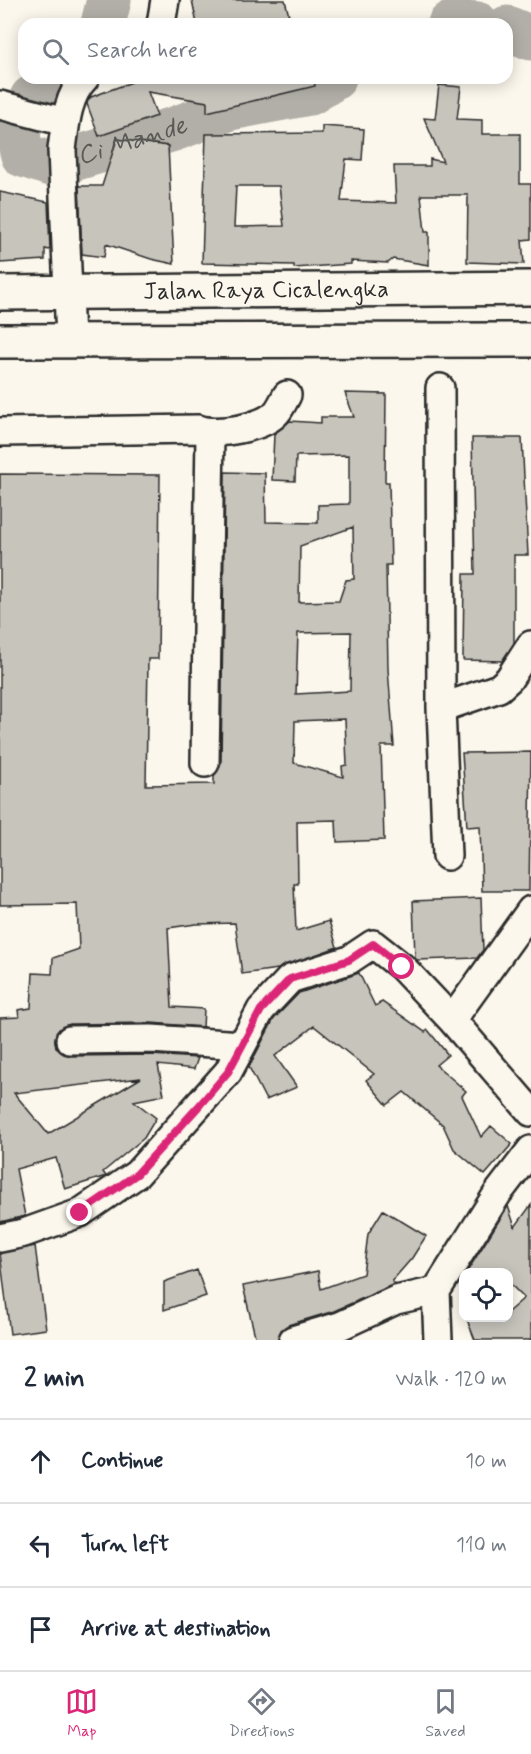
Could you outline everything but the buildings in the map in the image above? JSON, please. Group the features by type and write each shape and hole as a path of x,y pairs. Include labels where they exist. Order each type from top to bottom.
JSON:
{"highway":[{"name":"Jalan Raya Cicalengka","path":"0,293 531,288"},
{"name":"Jalan Raya Cicalengka","path":"0,341 531,340"}],"street":[{"path":"162,18 165,0"},
{"path":"70,340 62,162 65,122 75,90 80,84"},
{"path":"18,109 65,122"},
{"path":"440,388 441,708 447,856"},
{"path":"0,432 198,429 210,434 268,420 277,412 287,395"},
{"path":"205,763 210,434"},
{"path":"441,708 499,688 508,679 531,645"},
{"path":"452,1020 531,910"},
{"path":"0,1238 24,1233 80,1213 137,1174 228,1072 261,1010 290,979 349,960 373,944 402,967 452,1020 531,1112"},
{"path":"70,1040 151,1040 242,1046"},
{"path":"438,1340 436,1291 498,1193 531,1150"},
{"path":"293,1340 340,1326 396,1299 436,1291"}],"waterway":[{"name":"Ci Mande","path":"104,18 109,0"},
{"name":"Ci Mande","path":"513,30 531,38"},
{"name":"Ci Mande","path":"54,84 32,98 17,134 23,155 53,165 174,129 231,108 310,93 324,84"}],"route":[{"path":"80,1213 137,1174 198,1107 228,1072 261,1010 290,979 296,975 331,967 349,960 373,944 402,967"}]}
